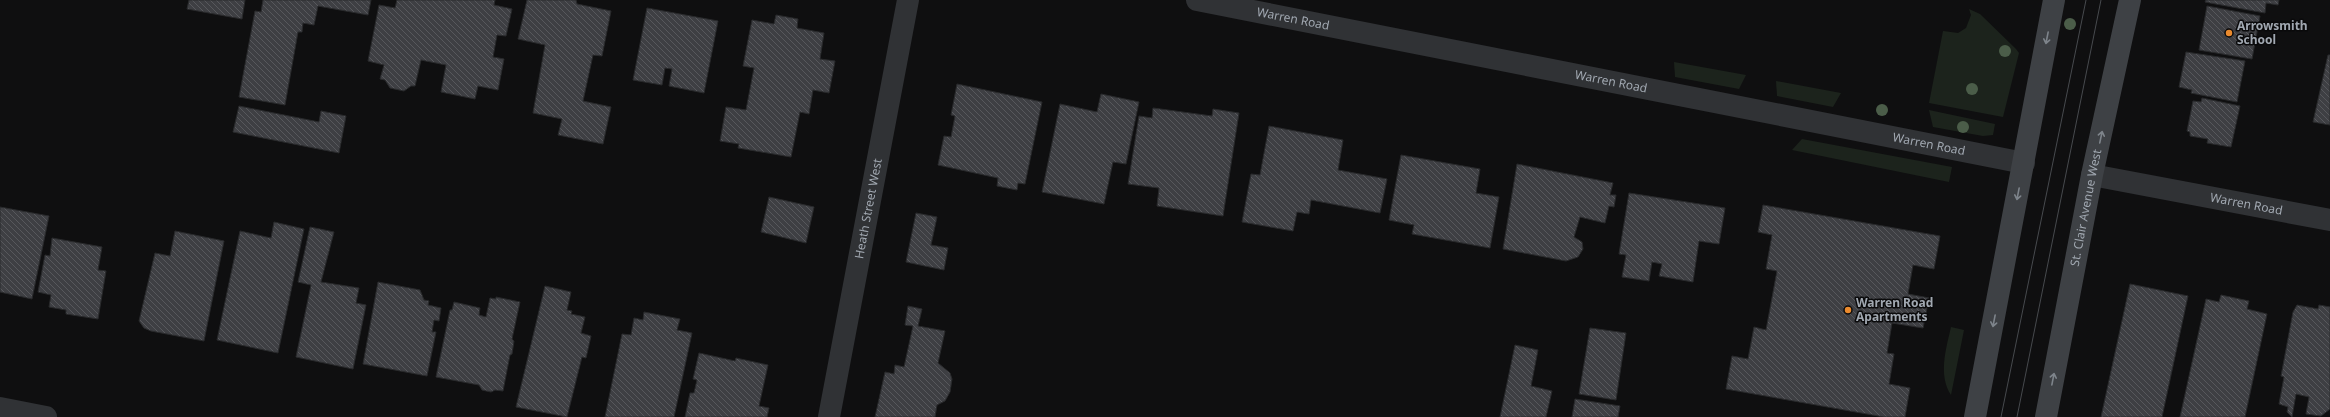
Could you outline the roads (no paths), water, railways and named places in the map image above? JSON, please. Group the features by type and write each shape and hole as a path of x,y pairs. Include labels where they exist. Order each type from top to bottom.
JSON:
{"main road":[{"path":"1975,417 2054,0"},
{"name":"St. Clair Avenue West","path":"2046,417 2092,175 2130,0"}],"street":[{"name":"Heath Street West","path":"828,417 908,0"},
{"name":"Warren Road","path":"1198,0 2024,163"},
{"name":"Warren Road","path":"2092,175 2330,220"},
{"path":"0,408 46,417"}],"tram line":[{"path":"2001,417 2086,0"},
{"path":"2017,417 2101,0"}],"place":[{"name":"Arrowsmith School","path":"2229,33"},
{"name":"Warren Road Apartments","path":"1848,310"}]}
